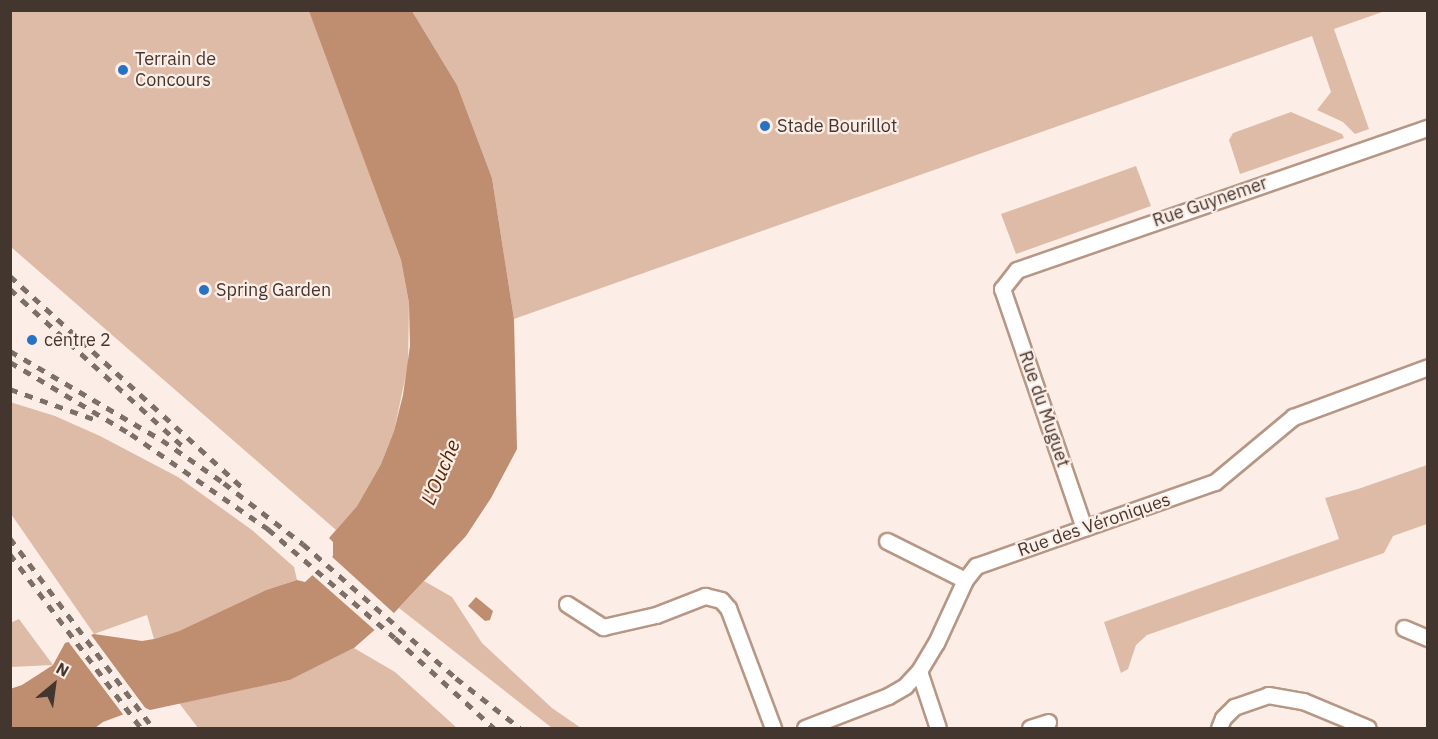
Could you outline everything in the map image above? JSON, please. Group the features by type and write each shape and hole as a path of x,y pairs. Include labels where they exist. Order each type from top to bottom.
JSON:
{"street":[{"name":"Rue Guynemer","path":"1002,289 1017,270 1428,128"},
{"name":"Rue du Muguet","path":"1002,289 1084,528"},
{"name":"Rue des Véroniques","path":"805,729 888,696 905,686 919,671 936,643 965,580 976,566 1215,482 1293,417 1313,407 1428,367"},
{"path":"887,541 965,580"},
{"path":"567,604 603,627 656,615 705,596 721,600 728,608 773,729"},
{"path":"1404,628 1428,638"},
{"path":"919,671 938,729"},
{"path":"1219,729 1223,718 1234,707 1268,695 1303,700 1368,729"},
{"path":"1030,729 1048,722"}],"shaded area":[{"path":"10,11 310,11 401,260 409,303 408,365 394,431 381,464 357,506 336,530 11,247"},
{"name":"Stade Bourillot","path":"412,11 1385,11 1334,29 1369,129 1355,134 1343,122 1317,110 1331,92 1312,36 514,319 492,178 457,85"},
{"path":"1291,112 1342,134 1344,138 1240,174 1229,140 1233,133"},
{"path":"1136,166 1151,206 1016,254 1001,214"},
{"path":"10,402 55,416 100,436 178,477 252,530 294,567 297,580 266,590 179,631 154,639 147,615 94,634 11,514"},
{"path":"1427,465 1427,524 1393,536 1384,553 1147,635 1136,645 1128,669 1121,673 1104,622 1339,539 1325,498"},
{"path":"424,581 452,597 482,643 552,708 581,728 552,728 399,608"},
{"path":"19,619 53,665 11,667 10,623"},
{"path":"354,648 395,672 457,728 198,728 179,703 290,680"}],"water":[{"name":"L'Ouche","path":"309,11 412,11 457,85 492,178 514,319 517,449 491,498 466,536 395,612 354,648 290,680 150,710 143,707 103,722 95,728 11,728 10,689 22,685 53,665 65,643 94,634 142,641 154,639 179,631 266,590 297,580 305,582 333,556 333,542 329,538 357,506 381,464 394,431 403,395 410,346 409,303 401,260"},
{"path":"476,597 493,611 490,620 485,621 468,606"}],"pier":[{"path":"330,555 396,615 378,633 310,573"},
{"path":"89,632 149,713 146,710 125,717 67,640"}],"railway":[{"path":"10,276 246,491"},
{"path":"10,289 185,448"},
{"path":"10,351 162,440 224,483 303,544 456,678 520,728"},
{"path":"10,362 131,434 268,529 395,638 494,728"},
{"path":"10,389 94,419"},
{"path":"10,538 153,728"},
{"path":"10,554 141,728"}],"place":[{"name":"Terrain de Concours","path":"123,70"},
{"name":"Stade Bourillot","path":"765,126"},
{"name":"Spring Garden","path":"204,290"},
{"name":"centre 2","path":"32,340"}]}
